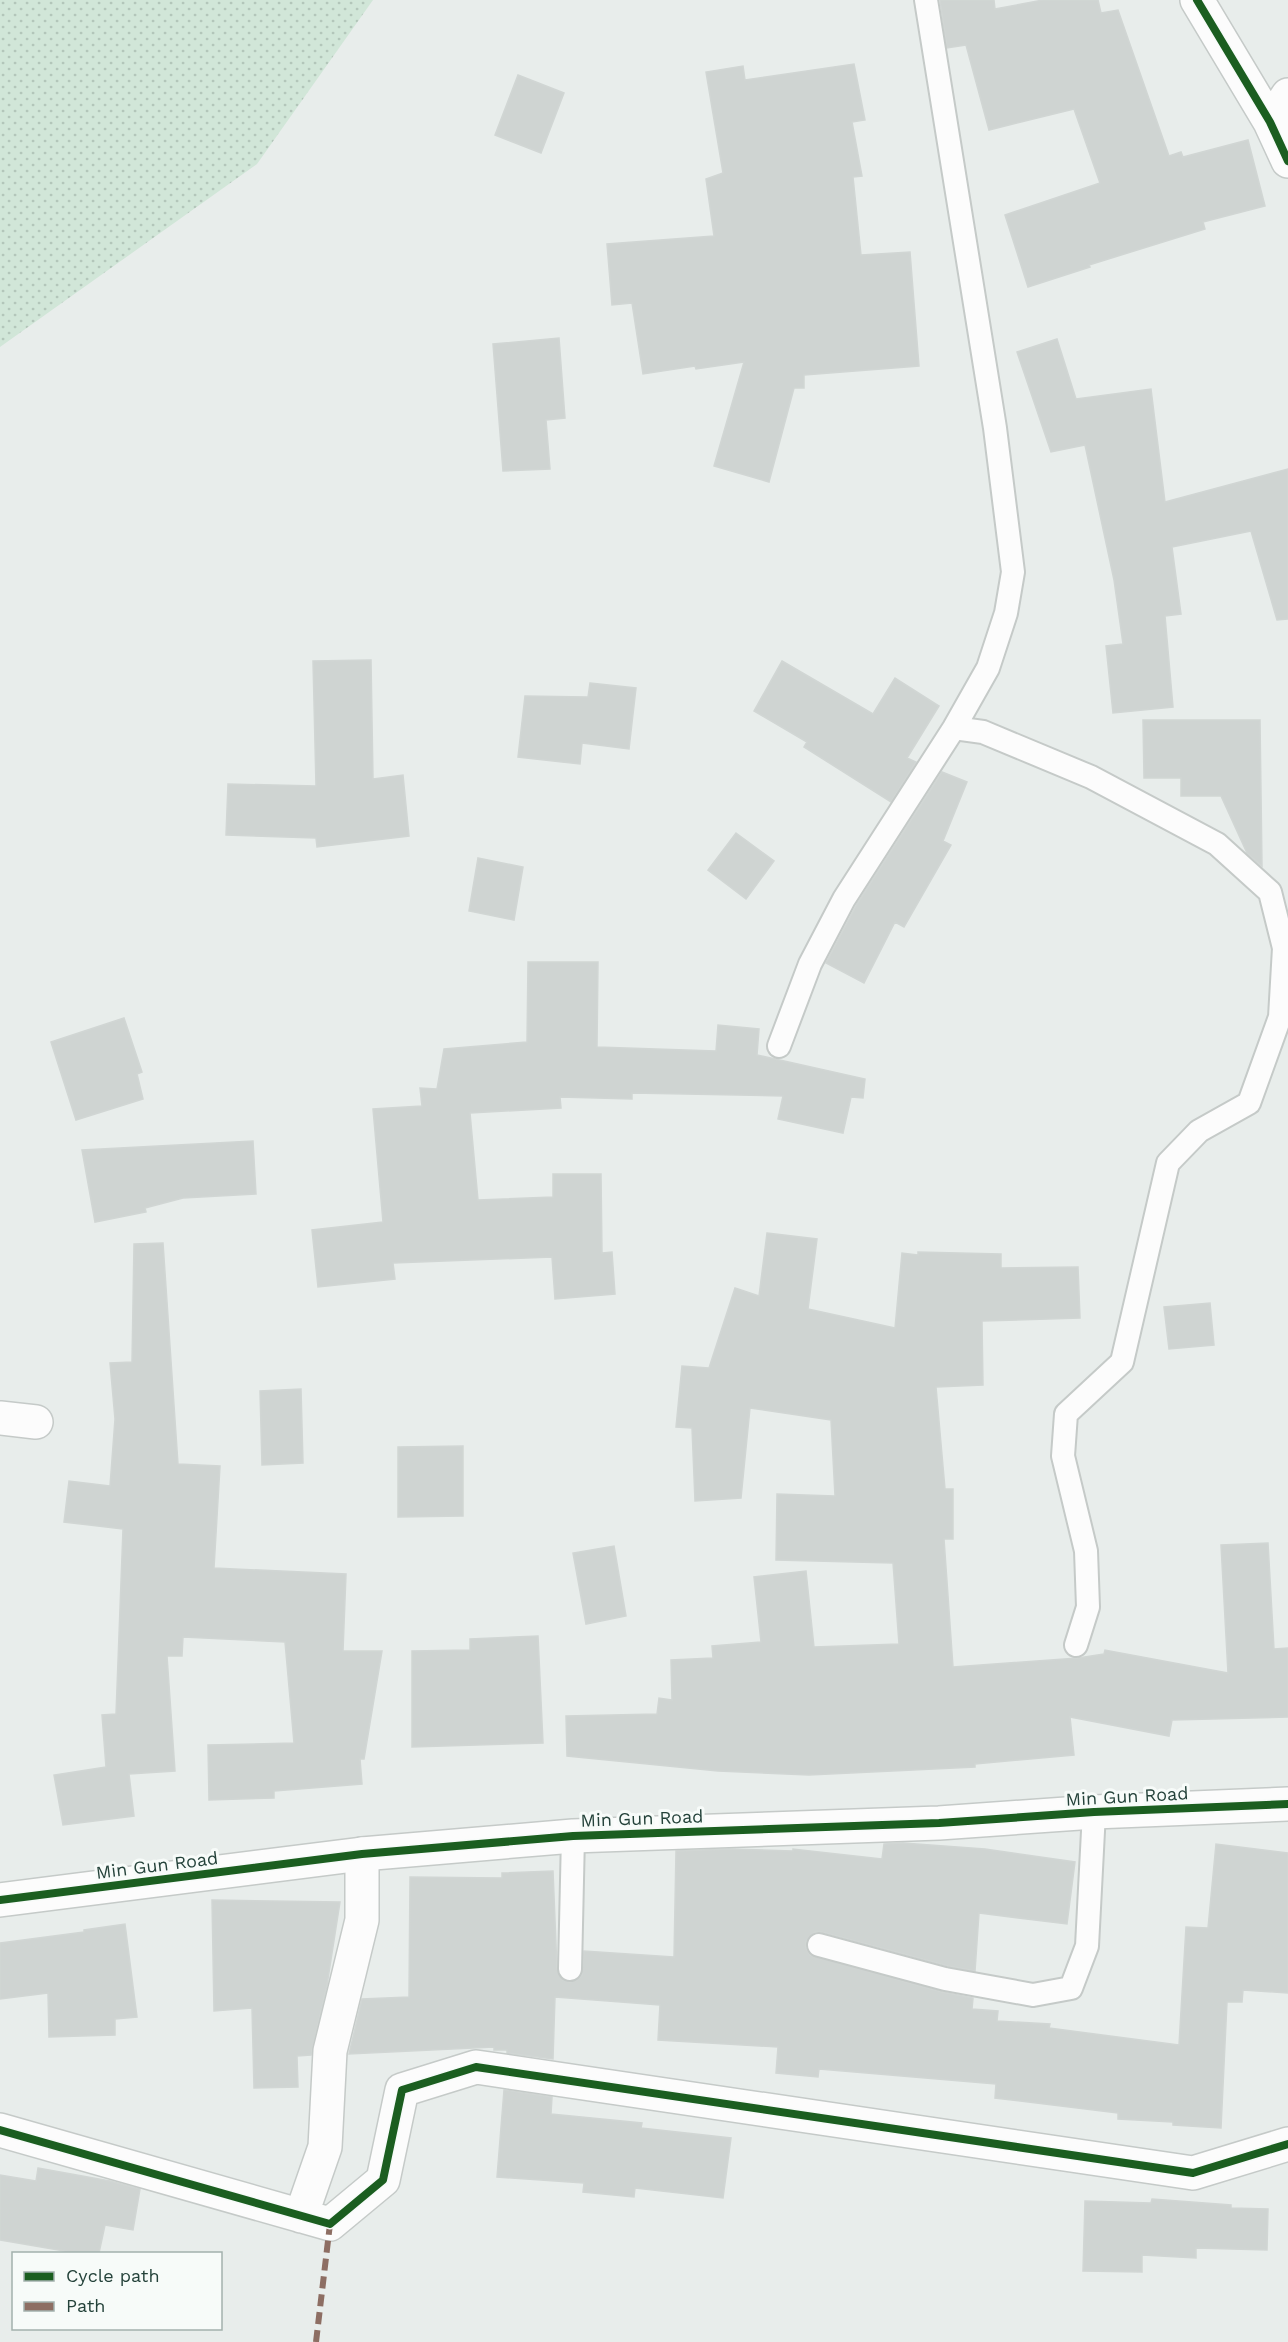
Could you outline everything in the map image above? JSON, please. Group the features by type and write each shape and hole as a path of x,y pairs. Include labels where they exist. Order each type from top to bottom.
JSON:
{"street":[{"path":"1197,0 1270,122 1288,160"},
{"path":"1270,122 1288,94"},
{"path":"0,1418 36,1422"},
{"name":"Min Gun Road","path":"0,1900 362,1854 573,1836 939,1823 1094,1812 1288,1804"},
{"path":"301,2216 325,2147 330,2051 362,1920 362,1854"},
{"path":"0,2130 330,2224 383,2180 402,2090 476,2067 1192,2173 1288,2144"}],"lane":[{"path":"779,1046 810,964 844,899 954,728 988,668 1006,613 1013,572 995,428 926,0"},
{"path":"954,728 983,732 1091,777 1217,844 1270,892 1284,948 1280,1017 1249,1103 1200,1131 1168,1163 1122,1362 1066,1414 1063,1456 1086,1551 1088,1607 1076,1645"},
{"path":"819,1945 945,1979 1033,1995 1071,1988 1087,1946 1094,1812"},
{"path":"570,1969 573,1836"}],"green space":[{"path":"0,0 373,0 257,164 0,347"}],"building":[{"path":"940,0 994,0 995,9 1043,0 1098,0 1101,13 1118,10 1169,156 1181,152 1183,157 1248,140 1265,206 1203,222 1205,229 1089,265 1090,267 1028,287 1005,215 1100,183 1074,109 989,130 966,45 947,48"},
{"path":"854,64 865,120 852,122 862,176 853,177 861,255 910,252 919,366 804,375 804,388 794,388 769,482 714,466 744,362 696,369 695,366 643,374 632,303 612,305 607,244 714,236 706,179 723,173 706,72 743,66 745,80"},
{"path":"518,75 564,93 541,153 495,135"},
{"path":"559,338 565,418 546,420 550,469 503,471 493,344"},
{"path":"1057,339 1076,399 1151,389 1165,502 1288,469 1288,619 1277,620 1251,531 1172,547 1181,614 1165,616 1173,707 1113,713 1106,646 1123,644 1114,580 1085,445 1051,452 1017,352"},
{"path":"371,660 373,779 403,775 409,836 317,847 316,838 226,835 228,784 316,786 313,661"},
{"path":"782,661 873,714 895,678 939,706 907,758 916,762 891,802 804,747 807,742 754,711"},
{"path":"590,683 636,688 629,749 582,743 580,764 518,757 525,696 588,697"},
{"path":"1143,720 1260,720 1262,866 1247,853 1221,796 1181,796 1181,778 1144,778"},
{"path":"942,772 967,782 943,841 951,845 904,927 895,922 864,983 826,963 857,904"},
{"path":"736,833 774,861 746,899 708,870"},
{"path":"478,858 523,867 514,920 469,911"},
{"path":"528,962 598,962 597,1047 716,1051 718,1025 759,1029 757,1055 865,1079 863,1098 851,1097 843,1133 778,1119 783,1096 632,1093 632,1099 560,1097 561,1108 470,1113 478,1200 553,1197 553,1174 601,1174 602,1253 612,1252 615,1294 555,1299 552,1257 393,1263 395,1279 318,1287 312,1230 383,1222 373,1109 422,1106 420,1088 437,1089 444,1049 527,1042"},
{"path":"124,1018 142,1072 137,1074 143,1099 76,1120 51,1042"},
{"path":"253,1141 256,1194 183,1198 145,1208 146,1212 95,1222 82,1150"},
{"path":"767,1233 817,1239 808,1309 895,1328 902,1253 918,1255 918,1252 1001,1254 1001,1268 1078,1267 1080,1318 982,1321 983,1385 936,1387 945,1489 953,1489 953,1539 944,1539 953,1667 1078,1658 1104,1654 1105,1650 1228,1673 1221,1545 1268,1543 1274,1649 1288,1648 1288,1717 1172,1720 1169,1736 1070,1717 1074,1755 975,1764 975,1767 809,1775 718,1771 567,1756 566,1716 657,1714 659,1698 672,1700 671,1660 713,1658 712,1646 761,1642 754,1577 806,1571 814,1647 899,1644 893,1563 776,1560 777,1494 835,1496 831,1420 750,1408 741,1498 695,1501 692,1428 676,1427 682,1366 709,1368 735,1288 759,1296"},
{"path":"163,1243 178,1464 220,1466 214,1568 346,1574 343,1651 382,1651 364,1759 360,1759 362,1784 274,1791 274,1798 209,1800 208,1745 294,1743 285,1642 183,1637 182,1656 167,1656 175,1771 129,1774 134,1816 63,1825 54,1775 106,1767 102,1715 116,1714 123,1529 64,1522 69,1481 110,1486 115,1419 110,1363 132,1362 134,1244"},
{"path":"1210,1303 1214,1345 1169,1349 1164,1307"},
{"path":"301,1389 303,1463 262,1465 260,1391"},
{"path":"463,1446 463,1516 398,1517 398,1447"},
{"path":"614,1546 626,1616 586,1624 573,1553"},
{"path":"538,1636 543,1743 412,1747 412,1651 470,1650 470,1639"},
{"path":"903,1843 985,1849 1075,1862 1067,1924 979,1913 975,1971 948,1966 822,1932 815,1932 806,1941 806,1948 810,1955 942,1992 973,1998 972,2009 998,2011 997,2021 1050,2024 1049,2028 1179,2045 1186,1927 1208,1928 1216,1844 1288,1853 1288,1993 1243,1990 1242,2002 1227,2002 1221,2128 1118,2119 1118,2113 995,2098 996,2084 819,2069 818,2077 776,2073 778,2047 658,2040 660,2005 555,1997 553,2059 507,2053 507,2050 494,2050 494,2047 349,2054 362,1999 409,1997 410,1877 502,1878 502,1873 553,1871 557,1969 563,1980 570,1982 582,1975 584,1951 674,1957 676,1851 731,1849 793,1851 793,1849 882,1859 884,1844"},
{"path":"212,1900 340,1902 327,1985 311,2055 297,2056 298,2087 254,2088 252,2008 214,2011"},
{"path":"125,1924 137,2017 115,2019 115,2035 49,2037 48,1993 0,1999 0,1943"},
{"path":"504,2090 552,2097 551,2114 642,2123 641,2128 731,2138 723,2198 635,2188 634,2197 583,2192 584,2183 497,2177"},
{"path":"38,2168 140,2189 133,2230 105,2225 99,2252 70,2252 0,2240 0,2175 36,2181"},
{"path":"1152,2199 1231,2205 1231,2208 1268,2209 1267,2250 1196,2248 1196,2258 1142,2255 1142,2272 1083,2271 1085,2201 1151,2203"}],"marked path":[{"path":"316,2342 330,2224"}],"cycle path":[{"path":"1197,0 1270,122 1288,161"},
{"path":"0,1900 362,1854 573,1836 939,1823 1094,1812 1288,1804"},
{"path":"0,2130 330,2224 383,2180 402,2090 476,2067 1193,2173 1288,2144"}]}
